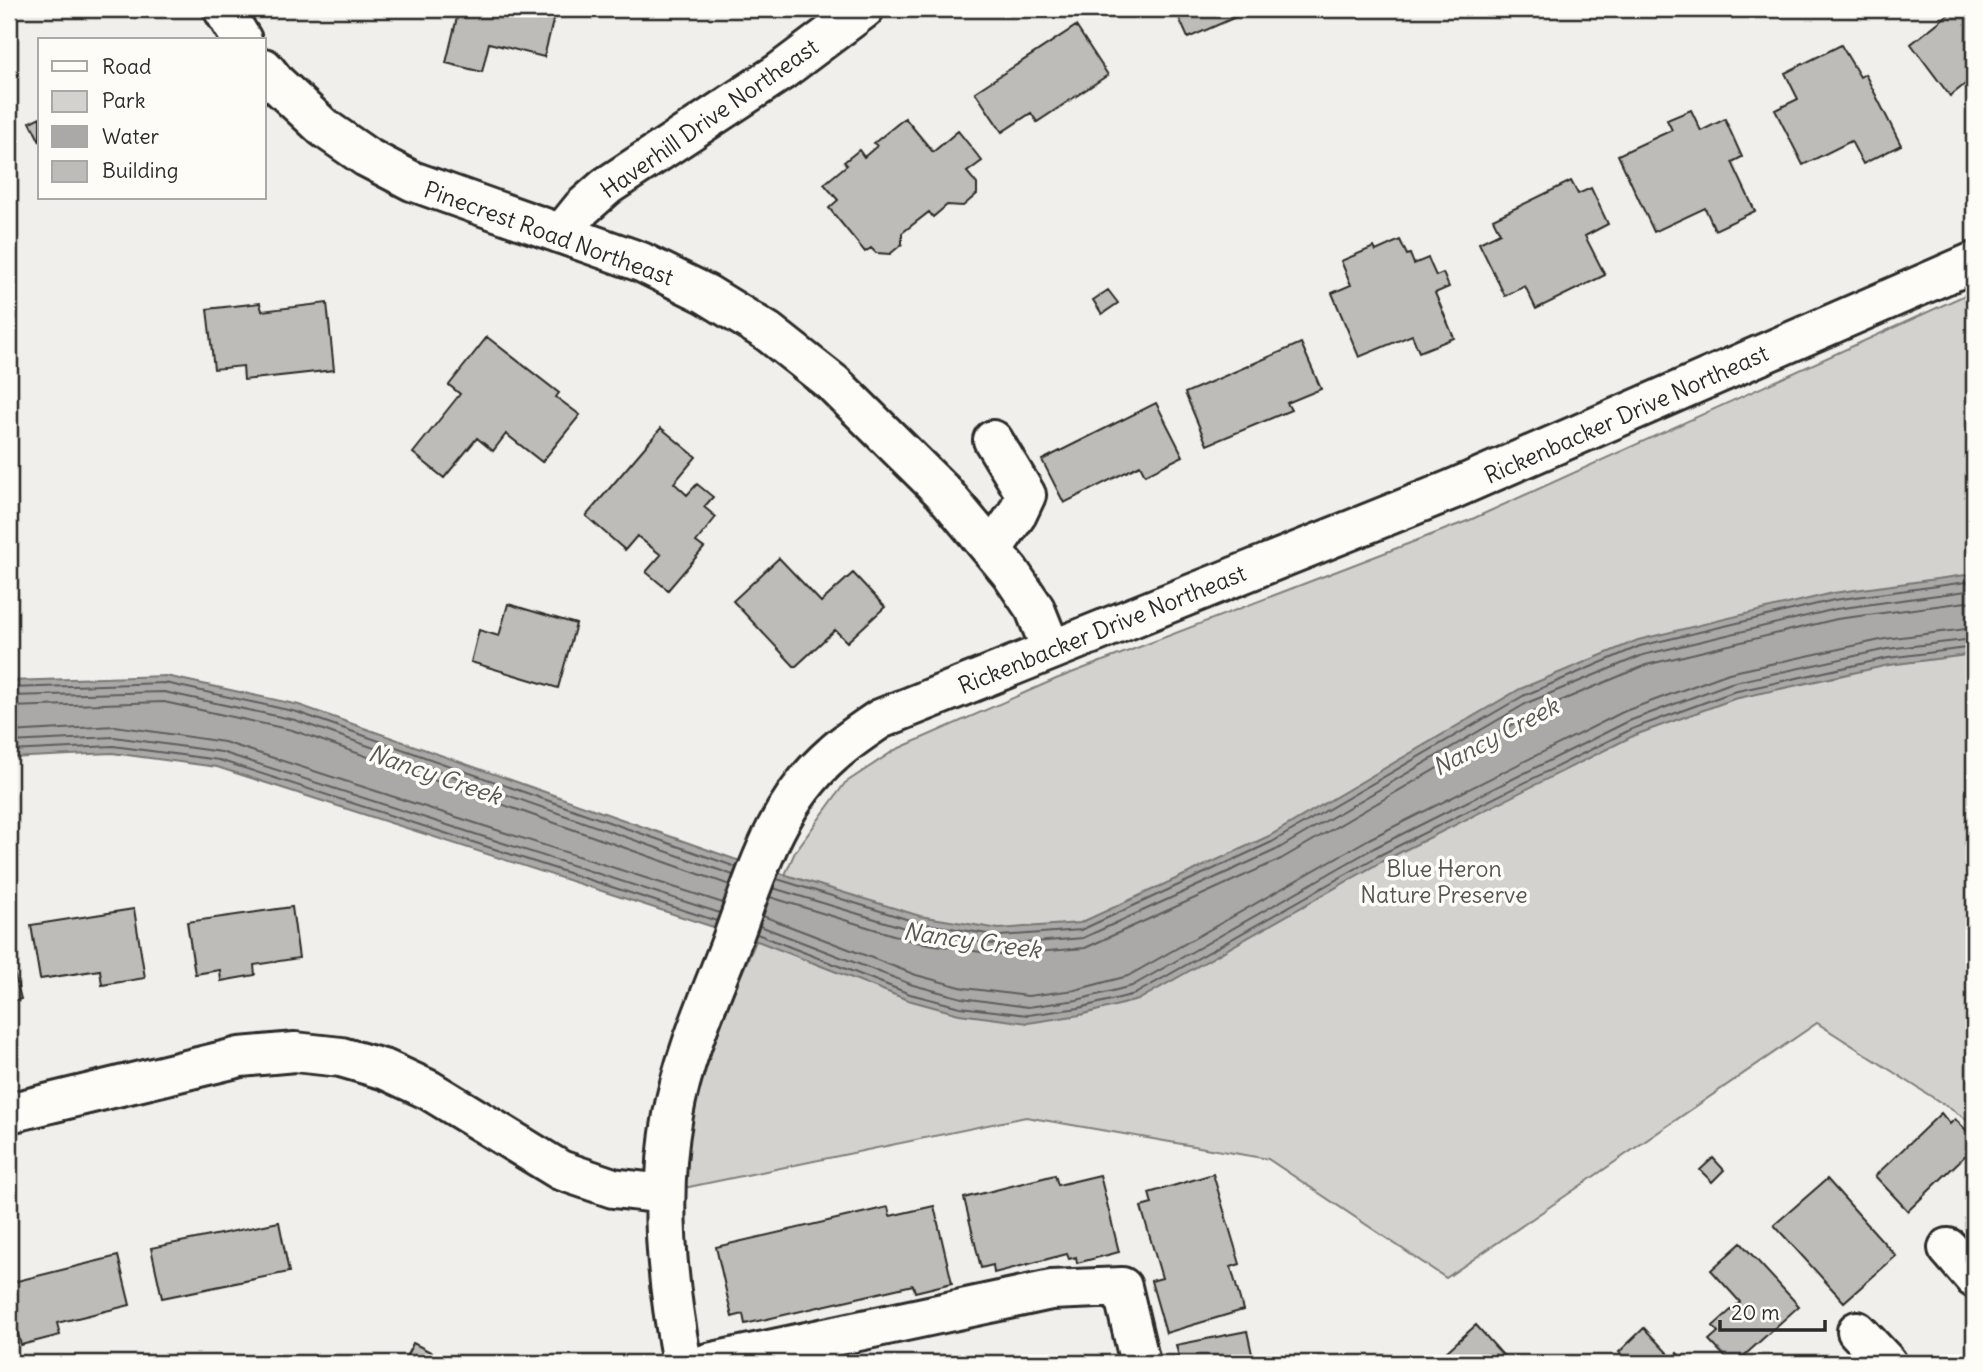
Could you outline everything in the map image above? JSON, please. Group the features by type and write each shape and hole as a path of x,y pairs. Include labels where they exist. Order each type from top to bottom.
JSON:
{"street":[{"path":"223,9 241,38"},
{"name":"Haverhill Drive Northeast","path":"561,234 582,208 607,186 780,72 864,9"},
{"name":"Pinecrest Road Northeast","path":"266,70 324,128 366,157 412,181 641,262 706,294 768,332 834,384 943,492 1010,572 1035,608 1051,649"},
{"name":"Rickenbacker Drive Northeast","path":"682,1363 670,1297 665,1194 673,1115 687,1061 772,832 796,795 832,754 880,719 1451,490 1974,262"},
{"path":"992,550 1017,514 1026,495 993,440"},
{"path":"9,1113 240,1057 295,1052 341,1057 386,1070 429,1090 560,1170 613,1188 665,1194"},
{"path":"1948,1248 1974,1278"},
{"path":"708,1363 1051,1290 1122,1287 1140,1363"},
{"path":"1857,1331 1887,1363"}],"green space":[{"name":"Blue Heron Nature Preserve","path":"1974,291 1974,1124 1817,1023 1446,1278 1268,1159 1026,1117 684,1188 693,1113 708,1059 735,989 795,852 845,783 895,750 1056,679 1470,520"}],"water":[{"name":"Nancy Creek","path":"1974,574 1974,654 1889,665 1734,699 1635,735 1381,862 1138,1000 1080,1015 1028,1023 959,1014 908,1000 760,942 217,767 112,753 9,758 9,681 166,676 299,705 734,859 920,916 999,929 1080,923 1269,836 1520,689 1638,640 1833,593"}],"building":[{"path":"459,9 556,9 544,57 489,43 482,72 446,63"},
{"path":"1057,9 1073,9 1062,16"},
{"path":"1175,9 1254,9 1188,38"},
{"path":"1947,9 1974,9 1974,80 1973,78 1950,96 1911,44 1950,13"},
{"path":"1076,26 1108,75 1037,122 1031,113 1002,132 975,92"},
{"path":"1841,45 1860,77 1865,74 1901,145 1863,164 1851,141 1803,165 1775,110 1798,99 1785,73"},
{"path":"1691,110 1701,131 1725,119 1742,157 1732,162 1755,211 1715,230 1705,208 1654,232 1618,155 1672,130 1667,120"},
{"path":"38,118 38,138 30,122"},
{"path":"905,118 933,152 958,131 982,161 967,172 977,184 977,194 963,206 947,205 933,217 929,212 902,233 902,244 890,254 876,253 871,248 865,252 829,208 838,200 824,184 847,165 844,162 859,150 864,157 877,146 874,143"},
{"path":"1571,181 1578,194 1591,188 1608,224 1585,236 1605,275 1536,309 1525,286 1505,296 1479,243 1500,233 1493,219"},
{"path":"1400,240 1414,264 1428,258 1436,276 1443,273 1449,287 1435,293 1454,338 1419,352 1412,335 1359,357 1332,293 1351,285 1341,261 1374,247 1376,251"},
{"path":"1108,290 1118,303 1102,314 1093,300"},
{"path":"260,303 262,311 327,303 334,370 244,380 243,366 214,369 207,309"},
{"path":"487,337 559,393 556,397 580,415 542,462 506,434 493,451 477,438 444,478 413,453 460,394 449,385"},
{"path":"1301,343 1321,389 1287,403 1291,410 1207,445 1185,393"},
{"path":"1156,403 1183,456 1145,475 1140,465 1064,503 1042,460"},
{"path":"661,428 696,457 674,483 687,495 697,484 713,497 704,507 716,517 696,542 704,548 668,590 646,572 661,555 637,536 625,550 586,516"},
{"path":"779,558 821,602 853,573 885,607 847,642 835,630 795,667 733,601"},
{"path":"508,604 576,624 558,688 471,662 479,630 499,636"},
{"path":"292,907 299,958 254,965 255,975 221,981 220,970 195,974 187,922"},
{"path":"134,909 145,978 102,985 100,970 40,979 31,925"},
{"path":"9,953 21,999 9,1002"},
{"path":"1941,1113 1950,1124 1955,1119 1974,1138 1974,1147 1908,1211 1875,1176"},
{"path":"1713,1158 1724,1170 1712,1182 1700,1170"},
{"path":"1213,1174 1240,1264 1231,1267 1243,1310 1166,1333 1151,1281 1162,1278 1141,1207 1152,1204 1149,1193"},
{"path":"1055,1175 1058,1185 1100,1175 1119,1252 1077,1263 1076,1257 1069,1259 1067,1254 994,1273 993,1265 981,1268 964,1198"},
{"path":"1827,1179 1896,1256 1844,1302 1774,1225"},
{"path":"934,1206 952,1283 915,1292 913,1285 745,1324 743,1314 732,1317 716,1247 888,1207 890,1216"},
{"path":"279,1222 289,1272 162,1298 151,1248"},
{"path":"1741,1243 1799,1306 1736,1363 1731,1363 1709,1340 1718,1332 1713,1326 1740,1302 1711,1270"},
{"path":"118,1256 130,1305 57,1323 60,1335 21,1345 16,1327 9,1329 9,1283"},
{"path":"1476,1325 1510,1363 1434,1363"},
{"path":"1644,1328 1672,1358 1677,1353 1687,1363 1629,1363 1619,1352"},
{"path":"1247,1331 1254,1363 1173,1363 1172,1358 1179,1357 1176,1345"},
{"path":"413,1343 452,1363 403,1363"},
{"path":"848,1354 851,1363 812,1363"}]}
